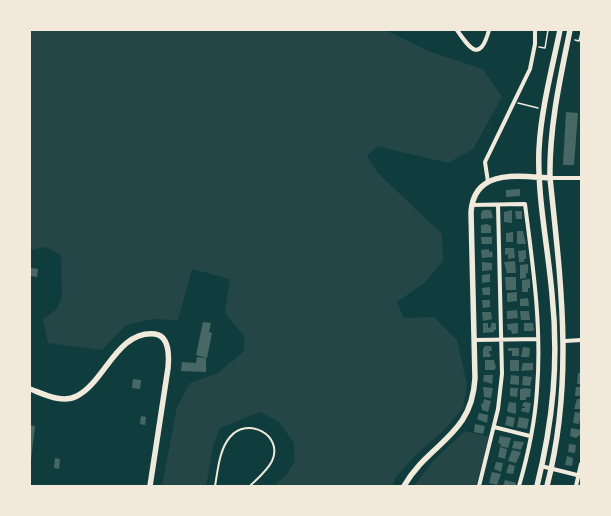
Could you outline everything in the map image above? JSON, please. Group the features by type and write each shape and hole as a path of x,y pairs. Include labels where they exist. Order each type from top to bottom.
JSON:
{"street":[{"path":"457,30 468,47 472,50 476,50 481,48 486,42 489,30"},
{"path":"488,182 485,162 530,69 535,44 535,30"},
{"path":"537,486 551,417 556,353 552,295 540,177 539,149 560,30"},
{"path":"547,486 552,469 561,419 565,341 550,178 551,136 570,30"},
{"path":"404,486 417,467 455,432 466,416 474,388 472,205 479,190 488,182 499,178 581,178"},
{"path":"472,205 526,204 536,282 538,339 537,390 530,436 519,486"},
{"path":"479,486 498,409 502,374 498,205"},
{"path":"30,389 55,398 68,399 76,397 87,388 117,353 135,338 145,334 158,334 163,338 167,345 169,354 168,368 150,486"},
{"path":"474,340 538,339"},
{"path":"565,341 581,340"},
{"path":"494,427 530,436"},
{"path":"576,486 580,475 581,464"},
{"path":"541,466 580,475"}],"lane":[{"path":"215,486 224,447 230,436 240,430 252,427 262,431 271,439 274,450 272,460 266,471 250,486"}],"path":[{"path":"539,47 545,48 548,30"},
{"path":"575,40 579,41 581,33"},
{"path":"519,104 538,108"}],"shaded area":[{"path":"30,30 385,30 431,52 483,69 502,97 473,149 448,163 377,146 367,156 377,172 442,234 443,261 424,283 397,302 404,318 434,317 457,340 467,384 463,408 444,430 415,456 396,477 392,486 274,486 286,475 295,461 294,443 279,422 260,412 220,428 213,447 206,486 162,486 177,407 190,383 218,373 244,351 245,337 225,313 230,279 192,269 178,320 152,319 126,325 102,350 48,343 43,319 57,309 62,296 61,255 46,247 30,250"},
{"path":"465,431 489,437 476,486 414,486 433,461"}],"building":[{"path":"566,112 578,113 574,165 563,165"},
{"path":"520,189 520,196 506,197 506,190"},
{"path":"483,210 491,210 493,218 481,219 481,213"},
{"path":"512,210 512,223 504,222 504,212"},
{"path":"515,211 522,211 522,219 516,219"},
{"path":"487,224 491,226 491,233 481,233 481,225"},
{"path":"517,231 523,231 526,244 517,244"},
{"path":"513,232 513,242 506,242 506,233"},
{"path":"481,237 492,237 492,244 482,244"},
{"path":"505,248 514,248 515,258 508,259 508,254 505,255"},
{"path":"489,249 489,252 492,251 493,257 482,258 481,250"},
{"path":"526,250 526,259 524,259 524,262 519,262 518,251"},
{"path":"515,261 516,273 507,273 504,262"},
{"path":"482,262 492,263 492,270 482,271"},
{"path":"528,264 528,273 526,273 526,278 520,279 520,265"},
{"path":"31,268 38,269 37,277 30,276"},
{"path":"490,274 490,282 482,283 482,275"},
{"path":"505,277 516,277 516,290 506,290"},
{"path":"530,279 530,288 528,288 528,292 522,292 522,280"},
{"path":"490,287 490,295 483,295 482,288"},
{"path":"517,292 517,301 507,302 507,293"},
{"path":"528,298 529,306 520,306 520,299"},
{"path":"482,300 490,300 490,307 483,308"},
{"path":"517,310 518,318 507,319 507,311"},
{"path":"520,311 529,311 530,320 521,320"},
{"path":"482,312 491,312 492,319 483,321"},
{"path":"203,322 211,323 209,332 212,333 207,358 196,355"},
{"path":"483,323 488,323 488,328 491,327 491,323 496,323 496,330 494,330 494,332 483,333"},
{"path":"518,323 518,333 512,334 511,330 508,330 507,324"},
{"path":"524,323 533,323 534,331 524,331"},
{"path":"485,346 491,346 492,351 489,351 489,354 491,354 490,357 483,357 483,349"},
{"path":"523,347 530,348 529,357 521,357"},
{"path":"508,348 519,348 519,356 512,356 512,351 508,351"},
{"path":"197,357 206,358 206,372 181,371 182,362 196,363"},
{"path":"485,360 494,360 496,368 494,370 485,370"},
{"path":"510,360 519,360 519,371 510,371"},
{"path":"523,363 533,363 533,370 521,371"},
{"path":"578,373 581,373 581,384 577,384"},
{"path":"484,375 493,375 492,384 483,381"},
{"path":"511,375 519,376 519,385 510,384"},
{"path":"523,376 532,377 530,386 522,385"},
{"path":"133,379 141,380 140,389 132,388"},
{"path":"483,387 493,388 491,398 484,397"},
{"path":"576,387 581,387 581,396 575,396"},
{"path":"510,388 518,388 517,397 510,396"},
{"path":"520,389 531,389 530,397 526,397 526,400 520,400"},
{"path":"484,399 491,401 488,412 482,410 481,403 483,404"},
{"path":"577,399 581,399 581,409 574,409"},
{"path":"509,402 516,403 516,414 508,412"},
{"path":"524,402 531,403 529,413 521,411 522,408 525,408 522,406"},
{"path":"575,412 581,413 579,424 573,423"},
{"path":"479,413 488,415 487,423 477,419"},
{"path":"141,416 146,417 145,425 140,424"},
{"path":"507,416 515,418 513,427 505,425"},
{"path":"519,417 529,419 527,429 517,427"},
{"path":"475,424 485,426 483,434 474,432"},
{"path":"30,425 35,426 31,460 30,460"},
{"path":"571,428 581,430 581,434 576,438 570,436"},
{"path":"500,436 511,438 508,448 500,446 501,444 498,443"},
{"path":"514,441 524,442 521,450 512,448"},
{"path":"569,444 576,445 575,453 568,452"},
{"path":"500,447 507,449 505,459 498,457"},
{"path":"512,450 521,452 516,463 508,461"},
{"path":"567,456 573,458 572,466 565,465"},
{"path":"55,458 60,459 59,469 54,468"},
{"path":"496,462 503,463 501,472 494,469"},
{"path":"509,464 515,466 513,474 506,473"},
{"path":"492,472 501,474 497,485 489,483"},
{"path":"505,480 516,483 515,486 503,486"}]}
